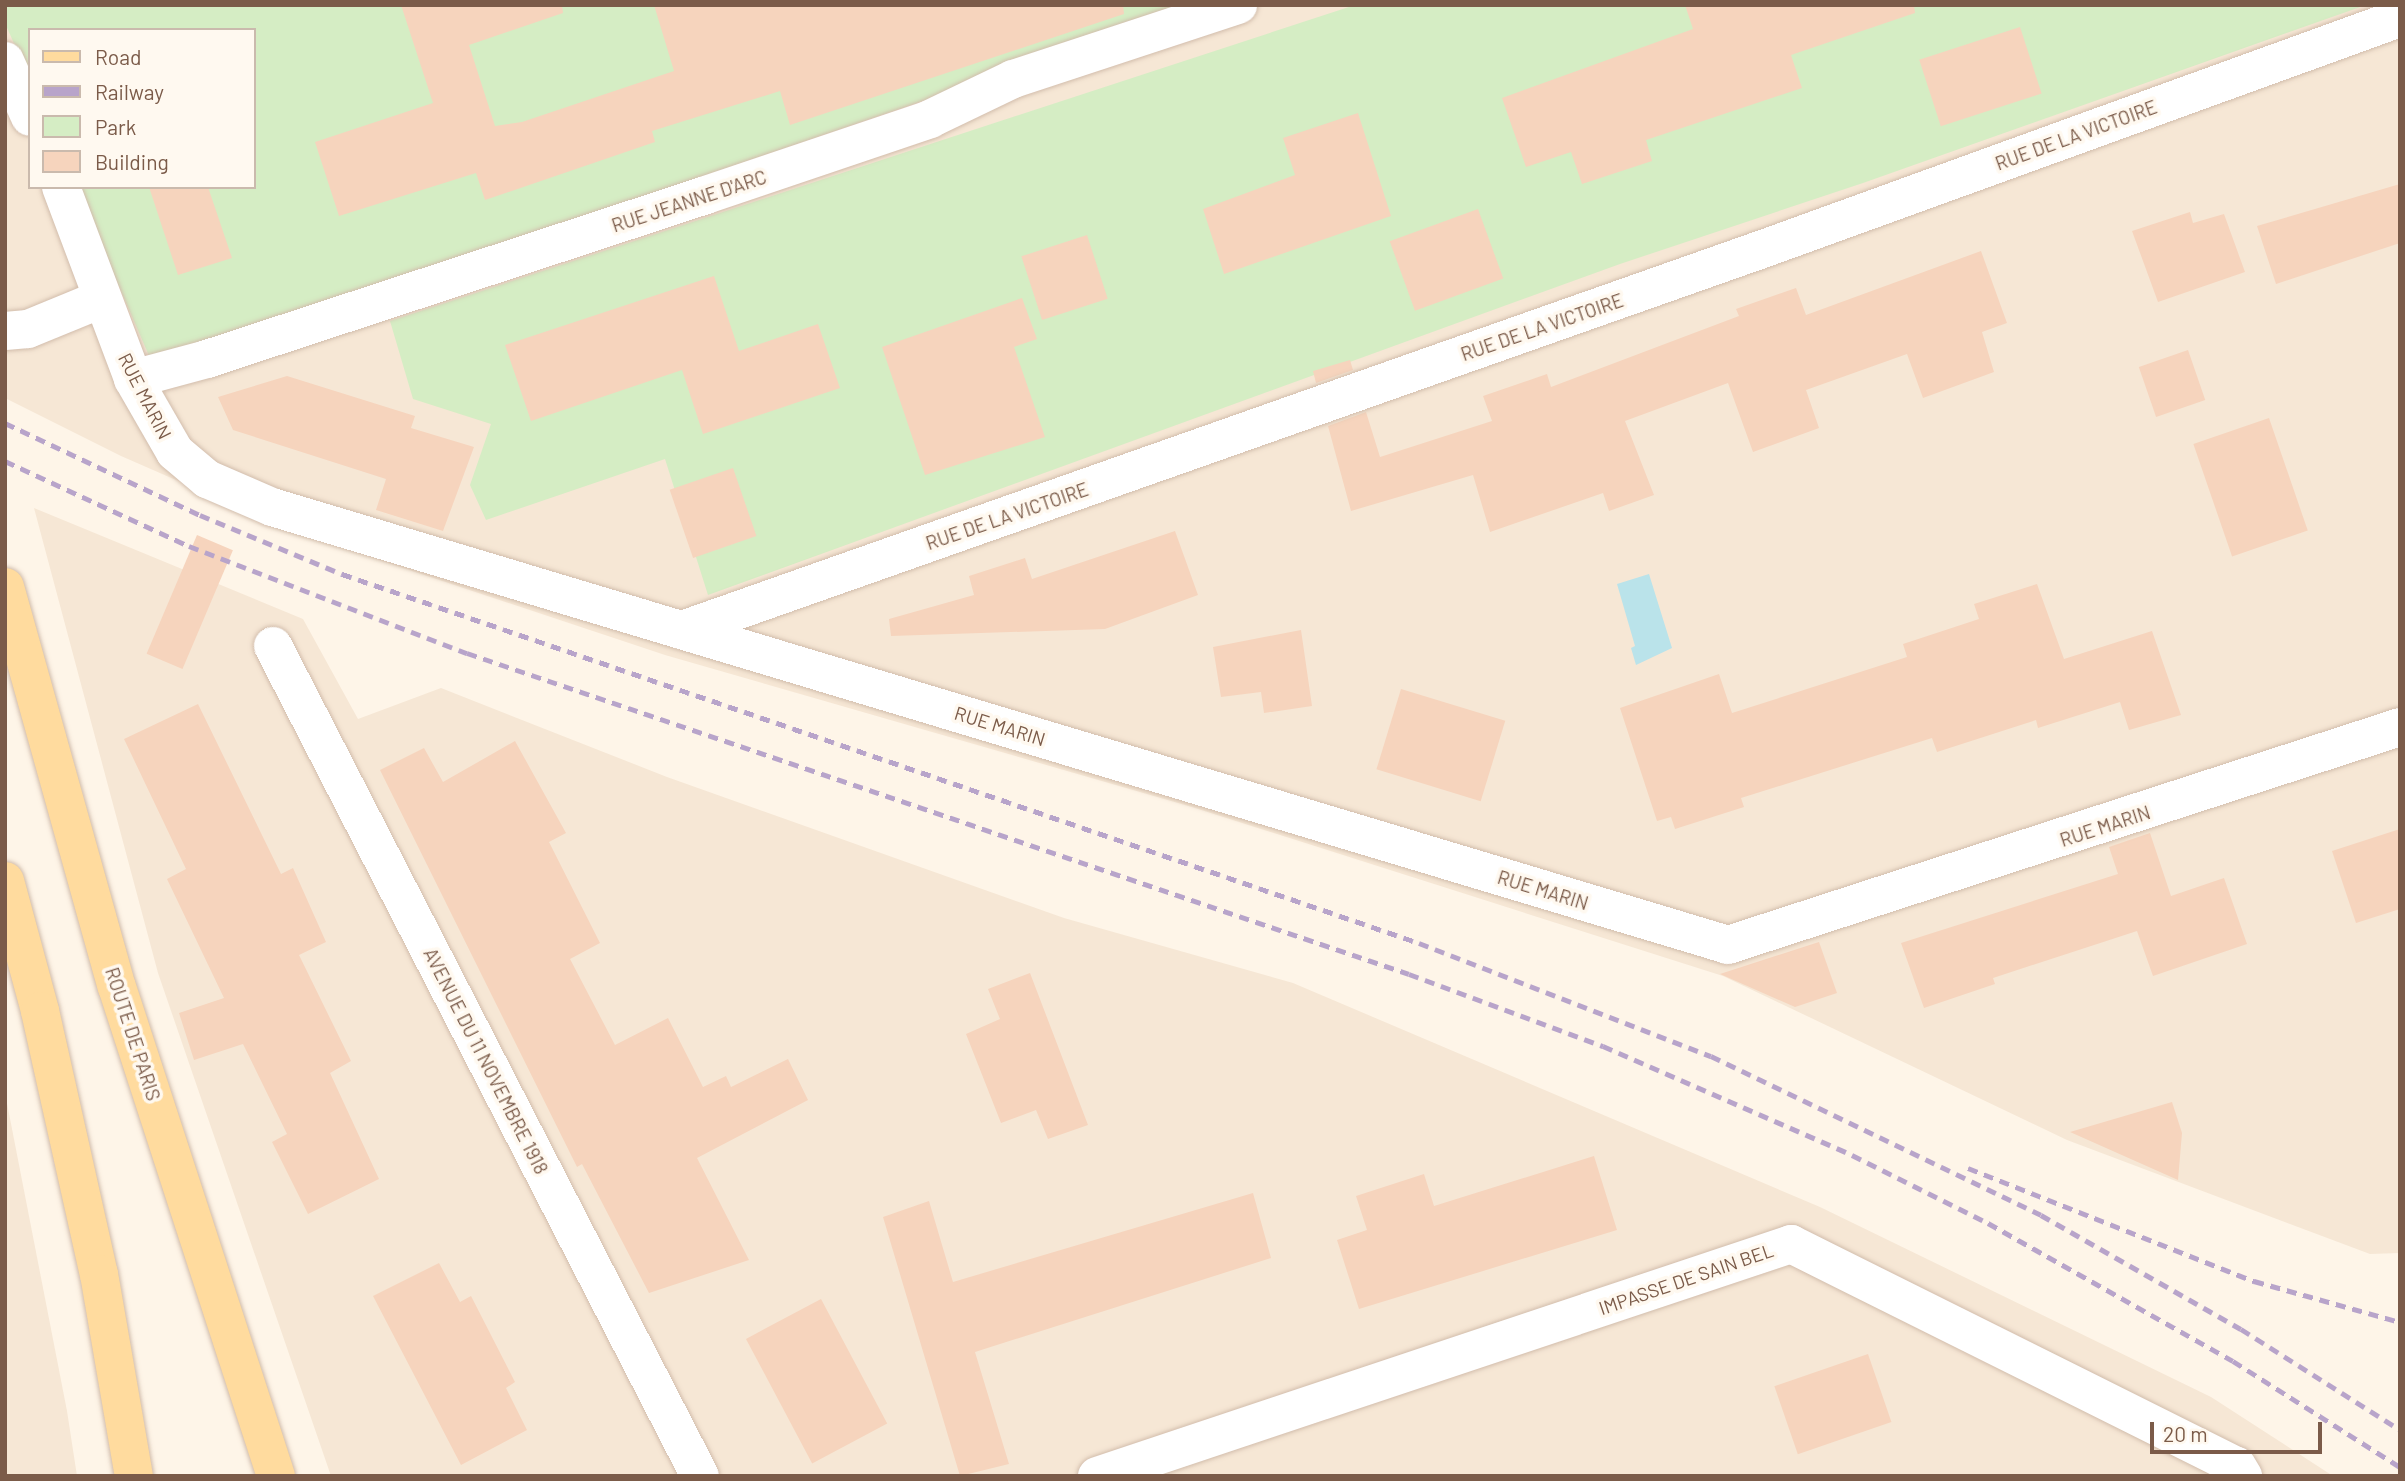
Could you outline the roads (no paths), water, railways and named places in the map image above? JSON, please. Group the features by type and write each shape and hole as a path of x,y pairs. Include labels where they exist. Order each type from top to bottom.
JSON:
{"main road":[{"name":"ROUTE DE PARIS","path":"5,587 117,987 276,1476"},
{"path":"5,881 40,1011 99,1274 134,1476"}],"street":[{"name":"RUE JEANNE D'ARC","path":"133,379 207,359 759,177 930,119 1013,79 1238,5"},
{"name":"RUE DE LA VICTOIRE","path":"682,630 1747,254 2400,18"},
{"path":"5,61 28,113"},
{"name":"RUE MARIN","path":"62,189 133,379 175,452 207,479 272,507 1728,945 2400,727"},
{"path":"5,331 27,329 101,299"},
{"name":"AVENUE DU 11 NOVEMBRE 1918","path":"273,646 700,1476"},
{"name":"IMPASSE DE SAIN BEL","path":"1097,1476 1791,1244 2236,1466 2243,1476"}],"water":[{"path":"1649,574 1672,648 1636,665 1631,648 1635,646 1617,584"}],"railway":[{"path":"5,423 200,515 342,574 1419,943 1711,1056 2041,1215 2241,1329 2400,1430"},
{"path":"5,461 189,546 467,653 1409,974 1603,1046 1852,1155 1988,1223 2233,1361 2400,1467"},
{"path":"1968,1168 2254,1281 2400,1322"}]}
